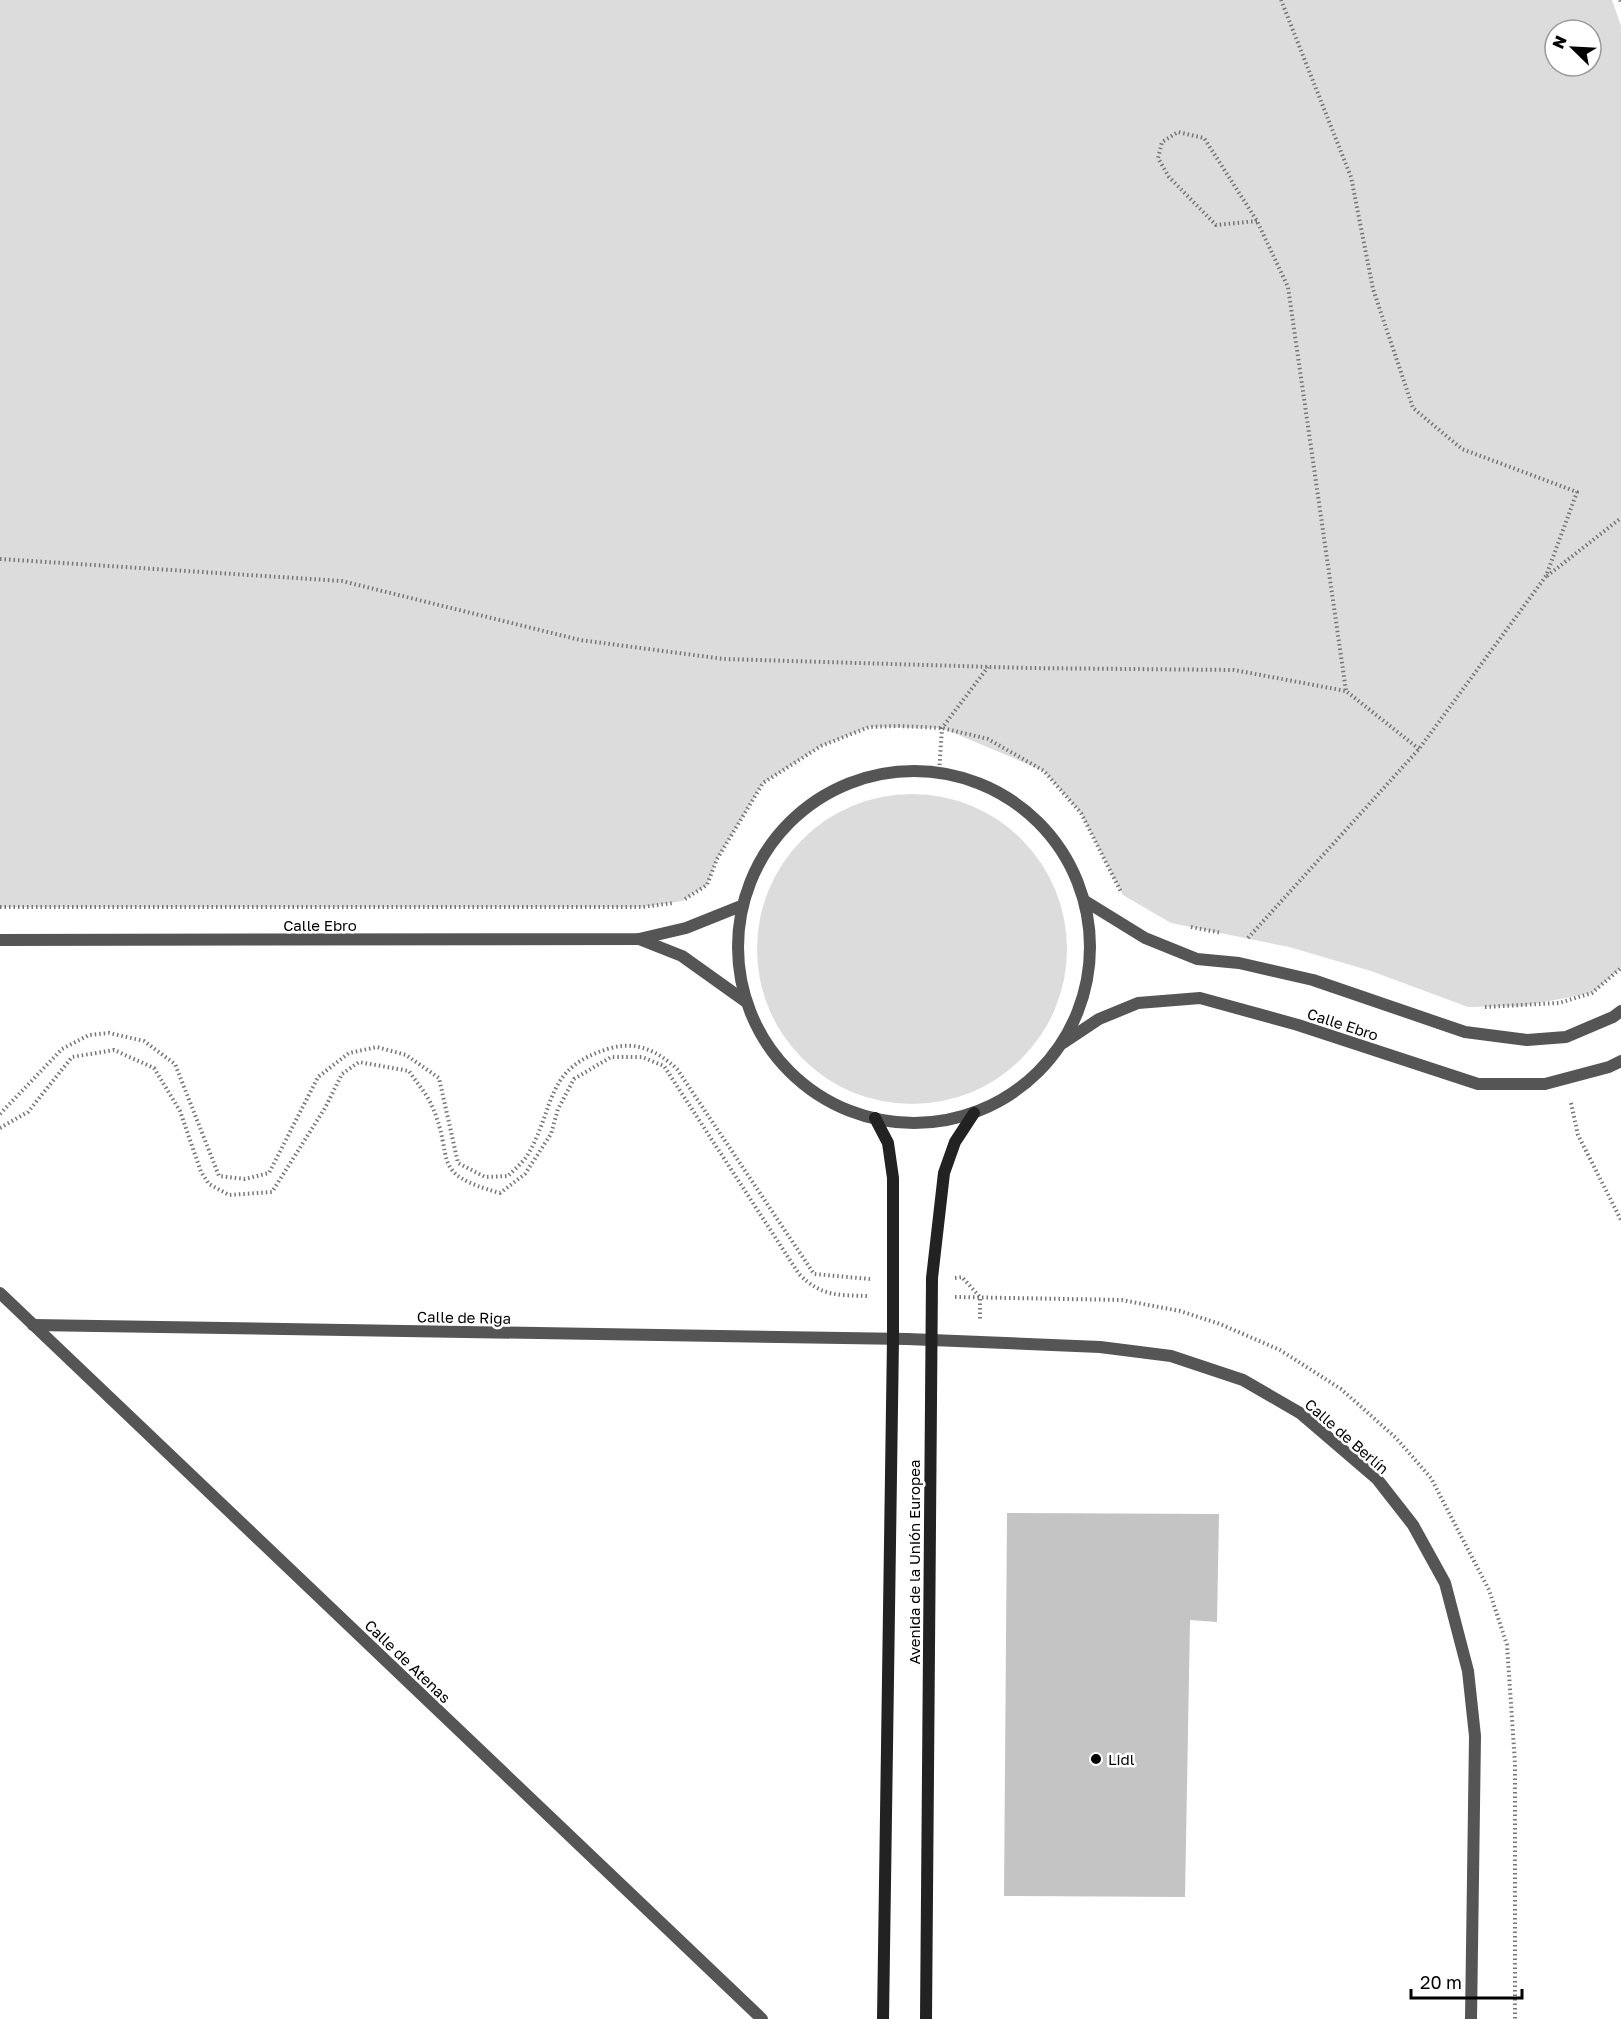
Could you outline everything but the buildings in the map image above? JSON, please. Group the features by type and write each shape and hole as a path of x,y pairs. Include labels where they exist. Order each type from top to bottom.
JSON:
{"street":[{"path":"911,769 969,778 1021,805 1061,848 1085,902 1090,950 1082,999 1062,1043 1023,1086 974,1113 918,1124 861,1116 811,1091 771,1051 745,1001 738,969 737,948 741,906 764,852 803,809 854,780 911,769"},
{"name":"Calle Ebro","path":"1085,902 1145,938 1197,959 1239,963 1313,980 1465,1032 1527,1040 1566,1036 1613,1017 1621,1011"},
{"name":"Calle Ebro","path":"0,940 639,939 686,928 741,906"},
{"name":"Calle Ebro","path":"639,939 682,956 745,1001"},
{"name":"Calle Ebro","path":"1062,1043 1099,1019 1138,1003 1200,998 1298,1025 1478,1084 1545,1084 1621,1061"},
{"name":"Avenida de la Unión Europea","path":"926,2019 932,1278 944,1173 955,1142 974,1113"},
{"name":"Avenida de la Unión Europea","path":"875,1118 888,1143 893,1178 893,1339 883,2019"},
{"name":"Calle de Atenas","path":"0,1293 762,2019"},
{"name":"Calle de Riga","path":"33,1324 893,1339"},
{"name":"Calle de Berlín","path":"893,1339 1100,1347 1171,1356 1244,1380 1300,1413 1377,1479 1413,1525 1445,1583 1468,1671 1475,1736 1471,2019"}],"path":[{"path":"1281,0 1351,177 1373,289 1413,408 1462,449 1577,492 1546,576"},
{"path":"1257,221 1216,225 1169,177 1158,158 1162,142 1178,132 1204,138 1257,221 1288,287 1346,691"},
{"path":"1248,939 1419,749 1546,576 1621,518"},
{"path":"0,559 342,581 580,640 724,659 988,667 1234,670 1346,691 1419,749"},
{"path":"939,774 942,728 988,667"},
{"path":"0,907 643,907 682,901 706,885 717,859 763,783 821,746 869,727 942,728 988,739 1044,771 1081,813 1123,895"},
{"path":"1182,926 1226,934"},
{"path":"1237,936 1258,941"},
{"path":"1479,1007 1559,1003 1592,993 1621,969"},
{"path":"0,1114 62,1049 89,1035 110,1033 144,1041 175,1064 219,1176 245,1179 269,1173 318,1077 349,1053 377,1047 406,1055 439,1078 458,1163 484,1177 508,1176 527,1156 554,1089 568,1071 594,1053 627,1044 661,1054 677,1069 814,1274 856,1279 893,1279"},
{"path":"0,1128 28,1112 72,1057 114,1050 154,1068 180,1111 201,1172 209,1184 229,1196 272,1192 325,1108 342,1074 359,1062 409,1071 432,1107 446,1165 470,1185 500,1193 525,1174 551,1134 558,1109 574,1079 610,1057 642,1056 664,1066 799,1274 814,1289 840,1295 893,1296"},
{"path":"1565,1079 1578,1135 1621,1220"},
{"path":"932,1278 962,1277 980,1297 980,1342"},
{"path":"932,1296 1122,1300 1180,1311 1220,1324 1280,1350 1341,1389 1396,1438 1431,1478 1489,1590 1507,1645 1515,1763 1515,2019"}],"shaded area":[{"path":"0,0 1612,0 1621,26 1621,968 1592,993 1523,1006 1468,1007 1371,971 1289,947 1171,923 1123,895 1081,813 1044,771 942,728 869,727 821,746 763,783 717,859 707,885 682,901 643,907 0,907"},
{"path":"912,794 942,797 985,812 1010,829 1032,851 1049,876 1060,904 1067,949 1064,979 1049,1022 1032,1047 1010,1069 985,1086 957,1097 912,1104 882,1101 839,1086 814,1069 792,1047 775,1022 764,994 757,949 760,919 775,876 792,851 814,829 839,812 867,801"}],"place":[{"name":"Lidl","path":"1096,1759"}]}
